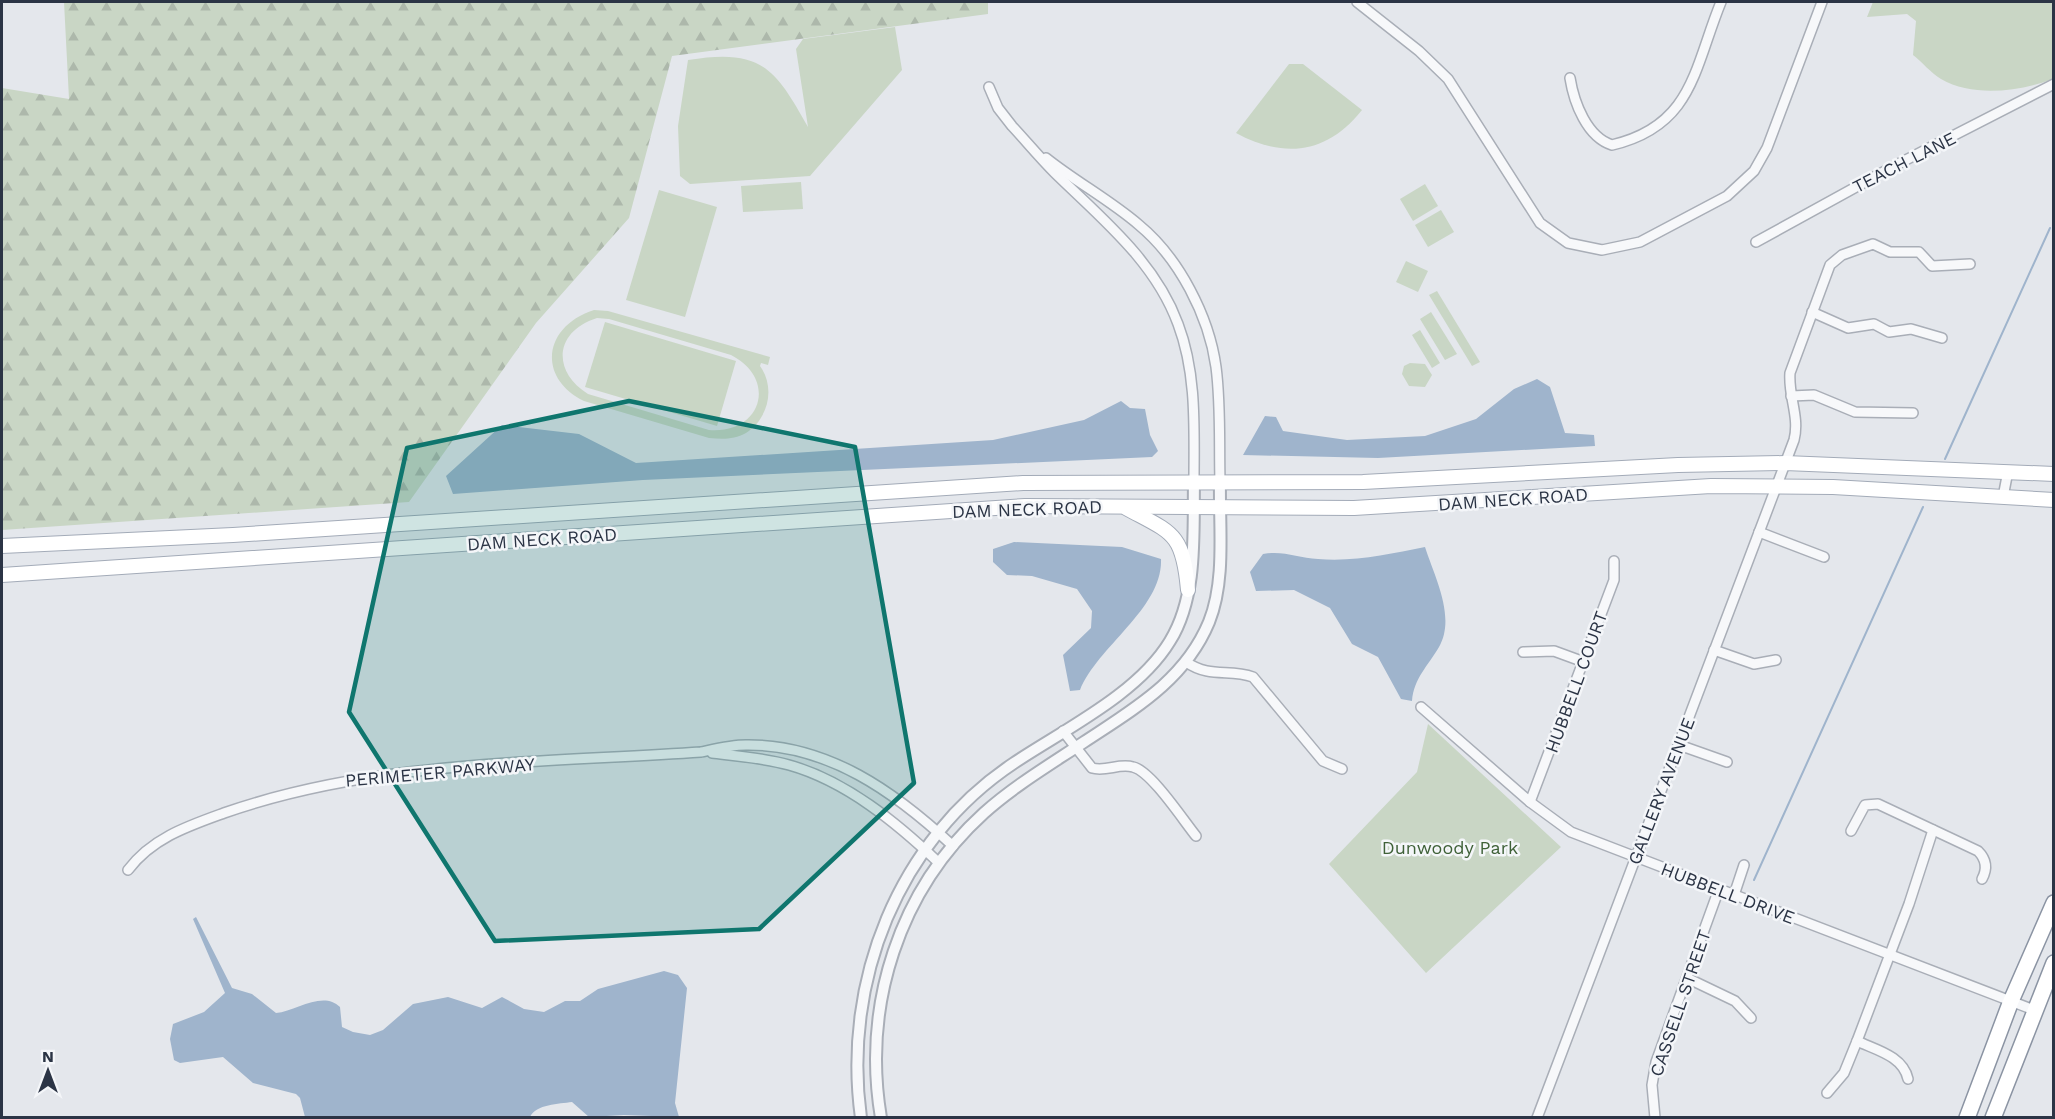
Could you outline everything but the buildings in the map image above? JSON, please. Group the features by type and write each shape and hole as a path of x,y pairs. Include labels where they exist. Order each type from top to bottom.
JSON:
{"highway":[{"path":"1967,1118 2011,1001 2054,903"},
{"path":"1993,1118 2054,963"}],"main road":[{"name":"DAM NECK ROAD","path":"2,546 233,535 1023,483 1385,481 1678,465 1785,464 2054,474"},
{"name":"DAM NECK ROAD","path":"2,575 1025,506 1404,506 1711,486 2054,500"},
{"path":"1124,507 1161,524 1173,537 1184,557 1188,590"}],"street":[{"path":"1357,2 1419,51 1448,79 1540,223 1568,243 1602,250 1640,242 1727,196 1754,171 1771,138 1822,2"},
{"path":"1570,78 1580,110 1598,138 1612,145 1631,140 1665,121 1680,106 1721,2"},
{"name":"TEACH LANE","path":"1756,242 1886,170 2054,84"},
{"path":"861,1118 856,1041 864,988 886,917 925,849 966,801 988,782 1137,680 1155,662 1175,632 1188,590 1192,554 1194,482 1193,399 1190,372 1179,324 1170,304 1138,257 1030,145 998,108 988,87"},
{"path":"880,1118 875,1046 880,998 904,921 939,863 986,812 1076,748 1144,704 1186,662 1210,621 1215,603 1219,565 1220,482 1216,366 1208,332 1167,253 1140,225 1030,145"},
{"name":"GALLERY AVENUE","path":"1537,1118 1785,464 1797,422 1789,386 1793,361 1827,271 1835,259 1872,244 1890,252 1919,252 1932,266 1970,264"},
{"path":"1812,312 1848,328 1874,324 1889,332 1911,329 1942,338"},
{"path":"1791,396 1814,395 1855,412 1913,413"},
{"path":"2003,497 2008,471"},
{"path":"1759,532 1824,557"},
{"name":"HUBBELL COURT","path":"1530,802 1614,580 1614,561"},
{"path":"1714,650 1754,664 1776,660"},
{"path":"1523,652 1554,651 1584,662"},
{"path":"1186,662 1203,672 1253,677 1323,761 1342,769"},
{"name":"HUBBELL DRIVE","path":"1422,707 1530,802 1571,832 2034,1010"},
{"path":"1063,732 1094,769 1106,770 1125,766 1139,769 1196,836"},
{"name":"PERIMETER PARKWAY","path":"128,870 146,850 175,832 235,810 327,784 403,772 700,752 744,745 789,749 832,762 886,791 953,846"},
{"path":"1679,745 1726,762"},
{"name":"PERIMETER PARKWAY","path":"700,752 764,759 811,773 865,802 925,849 939,863"},
{"path":"1851,831 1863,808 1875,803 1978,851 1985,861 1985,872 1982,879"},
{"path":"1827,1093 1844,1073 1857,1041 1890,955 1933,830"},
{"path":"1734,895 1744,865"},
{"name":"CASSELL STREET","path":"1655,1118 1652,1085 1656,1062 1719,889"},
{"path":"1687,978 1735,1001 1751,1018"},
{"path":"1857,1041 1898,1060 1906,1070 1908,1079"}],"highlighted area":[{"path":"629,401 855,447 914,783 759,929 495,941 349,712 407,448"}],"green space":[{"path":"64,2 988,2 988,14 672,56 629,218 536,323 409,502 2,530 2,88 69,99"},
{"path":"1873,2 2053,2 2053,79 2026,87 1997,91 1982,91 1954,85 1937,77 1913,55 1916,21 1907,14 1867,17"},
{"path":"895,27 902,70 810,176 690,184 680,176 678,126 688,60 733,57 749,60 763,67 786,90 808,127 796,49 803,39"},
{"path":"1289,64 1303,64 1362,110 1349,125 1334,136 1304,148 1271,147 1236,133"},
{"path":"801,182 803,209 743,212 741,186"},
{"path":"1425,184 1438,206 1413,221 1400,199"},
{"path":"659,190 717,207 685,317 626,300"},
{"path":"1441,210 1454,232 1428,247 1415,225"},
{"path":"1406,261 1428,271 1418,292 1396,282"},
{"path":"1437,291 1480,362 1472,366 1429,295"},
{"path":"594,310 608,311 770,357 768,365 761,363 760,366 768,384 768,393 760,420 741,435 723,439 709,438 584,401 569,391 558,379 553,366 552,352 556,339 577,318","holes":["597,318 609,319 731,355 746,365 755,377 759,390 752,414 741,423 727,429 709,430 588,394 576,385 568,374 563,352 573,332 583,324"]},
{"path":"1431,312 1457,354 1445,360 1420,319"},
{"path":"605,322 736,361 717,426 585,387"},
{"path":"1420,330 1440,363 1432,368 1412,335"},
{"path":"1410,363 1425,364 1432,375 1425,387 1409,386 1402,374 1404,366"},
{"name":"Dunwoody Park","path":"1428,724 1561,847 1426,973 1329,864 1417,772"}],"water":[{"path":"1537,379 1550,387 1565,433 1594,435 1595,446 1378,458 1243,455 1265,416 1276,417 1283,431 1347,440 1425,436 1476,419 1514,389"},
{"path":"1121,401 1130,408 1145,409 1150,435 1158,451 1152,457 643,480 453,494 446,476 502,425 579,434 636,463 993,440 1084,420"},
{"path":"1014,542 1122,547 1161,559 1159,577 1152,594 1089,674 1080,690 1070,691 1063,655 1091,628 1092,611 1077,589 1032,576 1007,575 993,562 993,549"},
{"path":"1425,547 1445,610 1444,635 1419,679 1412,701 1401,699 1378,657 1352,644 1330,608 1294,590 1256,591 1250,572 1263,554 1277,553 1332,560 1372,557"},
{"path":"196,917 232,988 252,994 276,1013 318,1001 333,1002 340,1007 342,1027 370,1035 383,1030 413,1004 448,997 482,1008 502,997 524,1009 544,1012 565,1001 580,1001 598,989 664,971 678,975 687,988 675,1103 679,1117 624,1115 589,1117 572,1102 542,1107 530,1117 305,1117 300,1098 296,1094 253,1083 223,1057 180,1063 174,1060 170,1039 173,1024 204,1012 225,993 193,919"}],"waterway":[{"path":"1945,459 2050,228"},
{"path":"1754,880 1923,507"}]}
